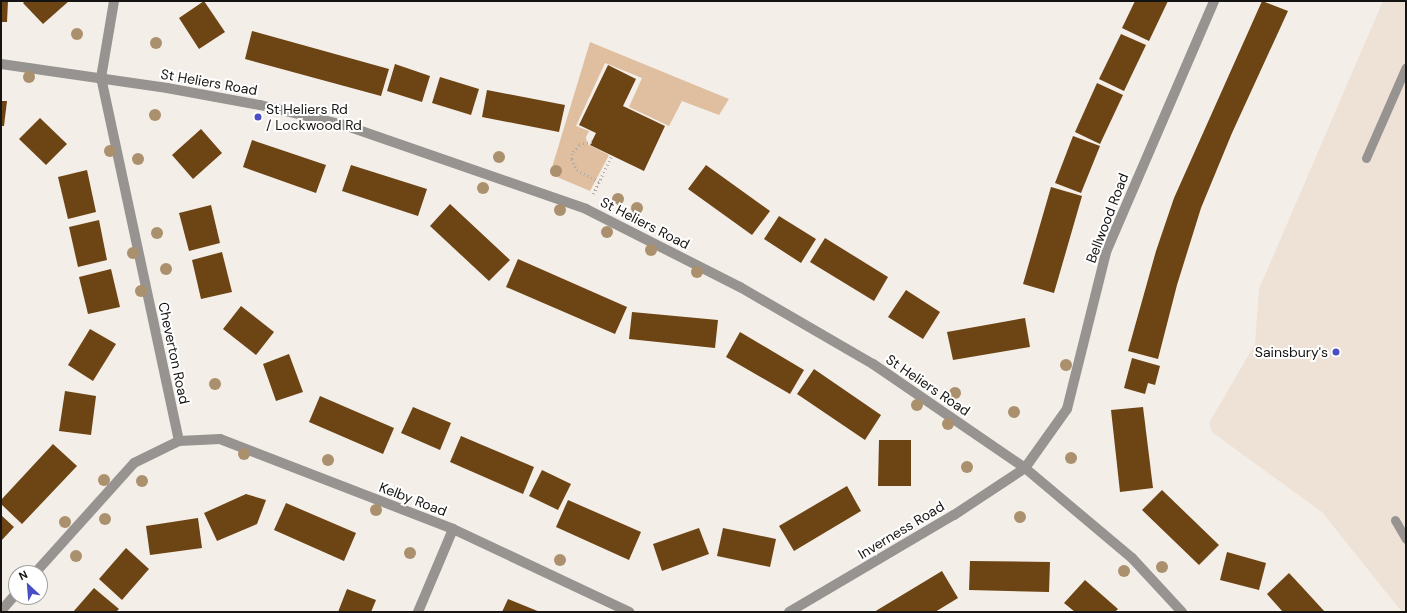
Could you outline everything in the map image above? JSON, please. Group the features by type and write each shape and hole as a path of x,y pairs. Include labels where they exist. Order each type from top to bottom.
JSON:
{"street":[{"path":"101,78 114,1"},
{"name":"Bellwood Road","path":"1025,468 1067,409 1106,252 1214,1"},
{"name":"St Heliers Road","path":"1,64 101,78 260,105 344,125 586,209 740,286 873,364 1025,468 1132,558 1182,612"},
{"name":"Cheverton Road","path":"101,78 179,441"},
{"name":"Kelby Road","path":"179,441 220,439 453,529 630,612"},
{"path":"42,565 134,463 179,441"},
{"name":"Inverness Road","path":"789,612 954,515 1025,468"},
{"path":"418,612 453,529"},
{"path":"1,610 8,603"}],"lane":[{"path":"1366,158 1406,67"},
{"path":"1395,520 1406,539"}],"path":[{"path":"592,142 579,145 575,149 572,158 577,170 600,182"},
{"path":"586,209 612,155"}],"shaded area":[{"name":"Sainsbury's","path":"1383,1 1406,1 1406,612 1402,612 1322,512 1212,432 1209,423 1255,344 1259,289"},
{"path":"590,42 729,99 719,115 682,101 669,126 629,107 642,78 605,63 576,126 589,131 586,137 587,144 609,155 590,191 550,174"}],"building":[{"path":"1,1 8,1 7,22 1,22"},
{"path":"25,1 69,1 43,24 23,3"},
{"path":"204,1 225,32 199,49 179,18"},
{"path":"1135,1 1168,1 1149,41 1122,28"},
{"path":"1262,1 1288,11 1232,133 1201,208 1177,285 1158,359 1128,351 1156,251 1174,198"},
{"path":"252,31 389,69 381,96 245,59"},
{"path":"1121,34 1146,45 1124,91 1099,79"},
{"path":"395,64 430,76 422,102 387,91"},
{"path":"608,65 636,79 623,106 665,126 644,171 590,145 596,133 579,125"},
{"path":"440,77 479,89 471,115 432,103"},
{"path":"1097,83 1123,95 1100,144 1075,132"},
{"path":"487,90 565,105 559,132 482,117"},
{"path":"1,101 7,101 4,126 1,126"},
{"path":"40,118 67,144 46,165 19,139"},
{"path":"201,129 222,153 193,179 172,155"},
{"path":"1073,136 1100,146 1081,193 1055,183"},
{"path":"252,140 326,165 316,193 243,167"},
{"path":"351,165 427,189 418,216 342,191"},
{"path":"706,165 770,211 752,235 688,189"},
{"path":"87,170 96,212 68,219 58,177"},
{"path":"1051,187 1082,196 1054,293 1023,284"},
{"path":"450,204 510,260 489,281 430,226"},
{"path":"211,205 220,243 189,251 179,213"},
{"path":"779,216 816,239 801,263 764,239"},
{"path":"99,220 107,260 78,267 69,227"},
{"path":"825,238 888,277 874,301 810,262"},
{"path":"222,252 232,292 201,299 192,260"},
{"path":"518,259 627,307 615,334 506,287"},
{"path":"111,269 120,307 88,314 79,277"},
{"path":"906,290 940,312 923,339 888,317"},
{"path":"241,306 274,332 256,355 223,329"},
{"path":"632,312 718,320 715,348 629,339"},
{"path":"1025,318 1030,347 953,360 947,332"},
{"path":"90,329 116,344 93,381 68,365"},
{"path":"740,332 804,370 790,394 726,357"},
{"path":"289,354 303,392 276,401 263,364"},
{"path":"1132,358 1160,366 1155,385 1148,383 1145,394 1124,388"},
{"path":"814,369 881,415 865,440 797,394"},
{"path":"65,391 96,396 91,435 59,431"},
{"path":"320,396 394,428 383,454 309,422"},
{"path":"413,407 451,423 440,450 401,433"},
{"path":"1143,407 1153,488 1120,492 1111,410"},
{"path":"461,436 534,467 523,494 450,462"},
{"path":"879,440 911,440 911,486 878,486"},
{"path":"53,444 77,466 22,524 1,504 1,500"},
{"path":"542,470 571,484 558,510 529,496"},
{"path":"847,486 861,511 794,551 779,526"},
{"path":"1162,490 1219,545 1199,565 1142,510"},
{"path":"246,494 266,500 257,524 217,541 204,513"},
{"path":"568,500 641,532 629,560 556,527"},
{"path":"286,503 356,533 344,561 274,530"},
{"path":"1,515 14,527 1,541"},
{"path":"198,518 202,548 150,555 146,526"},
{"path":"699,528 709,554 662,571 653,544"},
{"path":"723,528 776,539 770,567 717,556"},
{"path":"126,548 149,569 122,600 99,579"},
{"path":"1227,552 1266,563 1259,590 1220,580"},
{"path":"970,561 1050,562 1049,592 969,590"},
{"path":"942,571 958,598 935,612 874,612"},
{"path":"1289,573 1325,612 1283,612 1267,594"},
{"path":"1085,580 1118,609 1115,612 1075,612 1064,603"},
{"path":"94,588 119,609 116,612 73,612"},
{"path":"347,589 376,600 371,612 338,612"},
{"path":"508,599 540,612 502,612"}],"place":[{"name":"St Heliers Rd / Lockwood Rd","path":"258,117"},
{"name":"Sainsbury's","path":"1336,352"}]}
